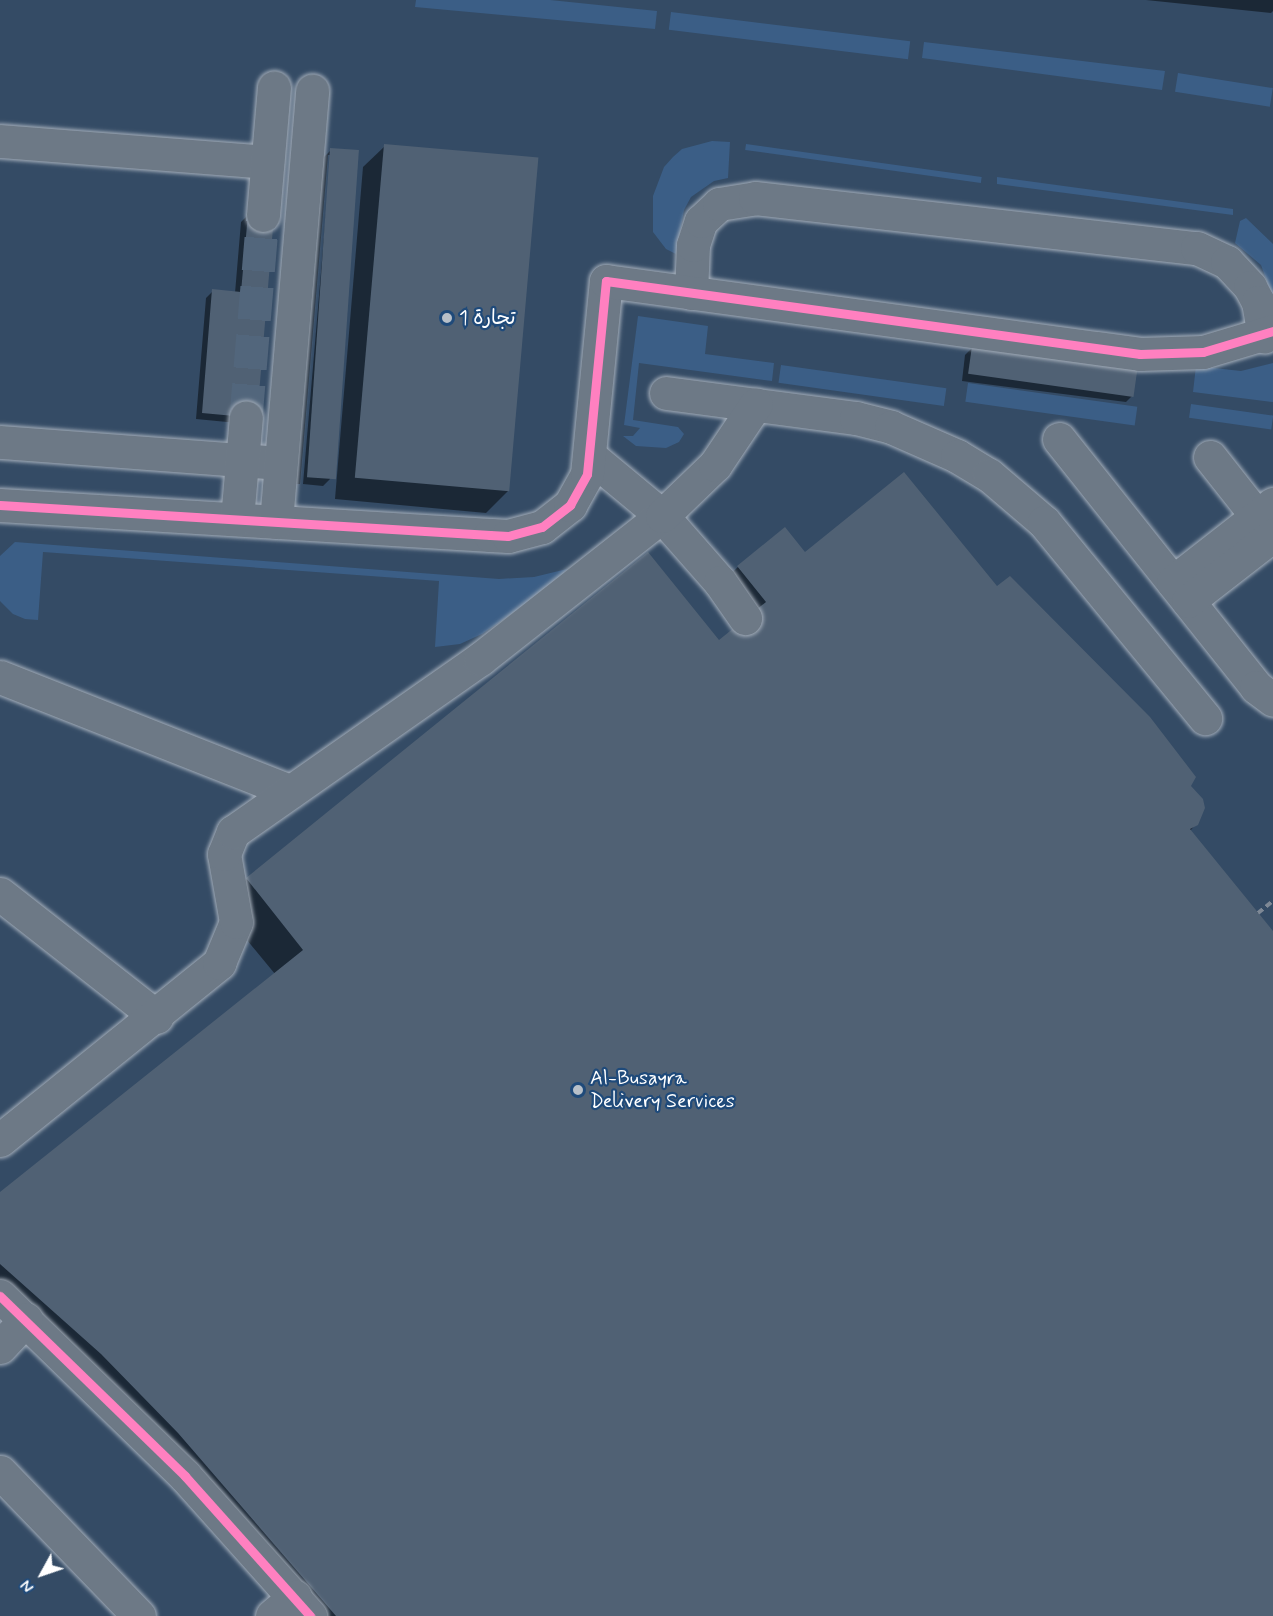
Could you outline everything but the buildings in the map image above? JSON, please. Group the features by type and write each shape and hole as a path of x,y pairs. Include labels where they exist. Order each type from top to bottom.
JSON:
{"street":[{"path":"263,215 274,87"},
{"path":"276,522 312,90"},
{"path":"0,141 267,162"},
{"path":"0,505 490,535 525,532 542,527 570,505 580,490 591,457 606,280 691,293 1140,354 1203,352 1268,333 1258,302 1250,287 1227,262 1197,248 749,198 719,204 701,221 693,245 691,293"},
{"path":"666,393 756,404 891,427 925,440 989,475 1044,522 1205,717"},
{"path":"0,1140 210,974 233,937 236,907 225,866 227,842 242,824 480,659 662,516 715,465 756,404"},
{"path":"237,519 246,417"},
{"path":"1059,439 1260,692 1273,700"},
{"path":"0,442 280,462"},
{"path":"591,457 662,516 720,582 745,618"},
{"path":"1181,592 1270,525 1210,457"},
{"path":"0,677 290,791"},
{"path":"0,894 157,1017"},
{"path":"0,1296 178,1468 292,1610"},
{"path":"0,1347 26,1319"},
{"path":"0,1472 139,1616"}],"path":[{"path":"1258,913 1273,901"}],"shaded area":[{"path":"416,0 550,0 657,11 655,29 415,7"},
{"path":"671,12 910,41 908,59 669,30"},
{"path":"924,42 1165,71 1162,90 922,58"},
{"path":"1178,73 1273,88 1270,107 1175,92"},
{"path":"712,141 730,142 728,178 714,181 691,197 684,210 676,254 666,249 653,232 653,196 664,167 673,157 682,149"},
{"path":"746,144 982,177 981,183 745,150"},
{"path":"997,177 1233,209 1233,215 997,184"},
{"path":"1246,218 1273,244 1273,298 1261,265 1235,243 1240,221"},
{"path":"638,316 708,326 705,354 774,363 772,381 639,363 633,420 678,427 684,434 679,442 666,448 636,446 623,436 633,436 640,428 624,425"},
{"path":"1273,363 1273,402 1193,392 1196,366 1241,371"},
{"path":"781,365 946,388 944,406 778,383"},
{"path":"968,383 1137,407 1135,426 965,402"},
{"path":"1191,404 1273,416 1271,429 1189,418"},
{"path":"15,542 499,579 534,577 567,569 551,587 482,634 460,644 435,647 439,581 43,552 38,620 25,619 13,614 0,601 0,556"}],"tunnel":[{"path":"246,417 263,215"}],"cycle path":[{"path":"0,505 508,536 542,527 570,505 587,474 606,281 1140,354 1203,352 1273,331"},
{"path":"0,1296 185,1476 310,1616"}],"place":[{"name":"تجارة 1","path":"447,318"},
{"name":"Al-Busayra Delivery Services","path":"578,1090"}]}
